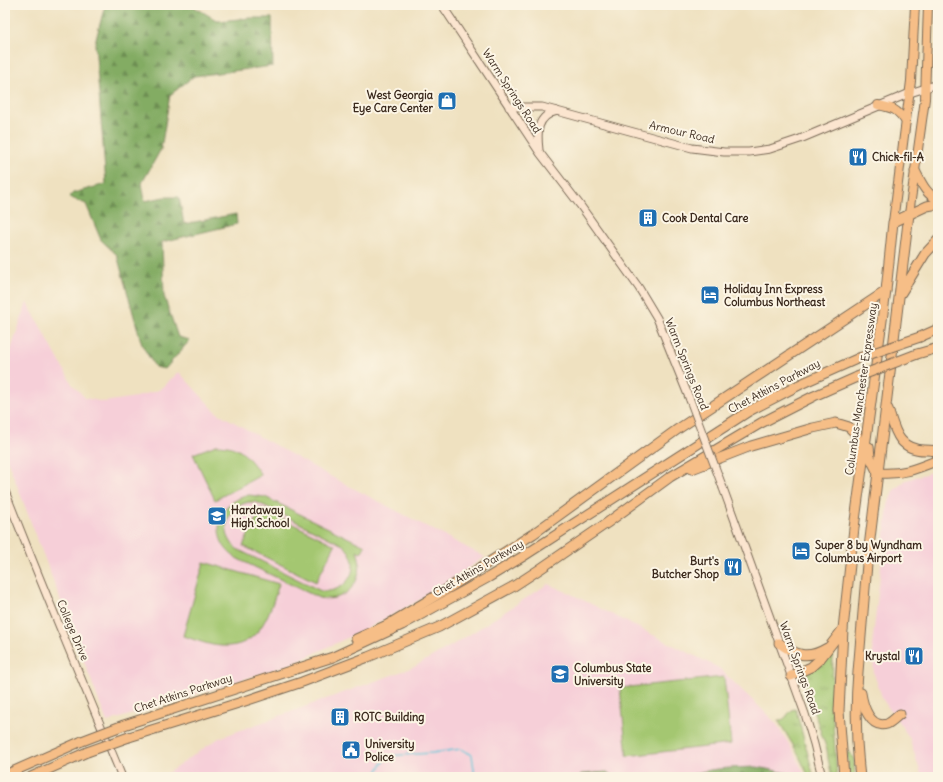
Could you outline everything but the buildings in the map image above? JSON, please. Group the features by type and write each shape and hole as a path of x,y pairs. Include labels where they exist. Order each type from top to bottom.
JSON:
{"highway":[{"path":"916,171 926,191 934,198 938,199"},
{"path":"893,222 928,206 938,204"},
{"path":"860,777 856,687 867,564 909,214"},
{"name":"Columbus-Manchester Expressway","path":"844,777 840,711 843,629 886,291 893,222"},
{"path":"900,296 924,254 938,240"},
{"path":"288,672 387,625 444,591 533,534 678,429 886,291"},
{"path":"920,338 938,329"},
{"name":"Chet Atkins Parkway","path":"5,776 82,741 124,725 333,657 402,625 522,557 749,411 803,382 859,358 938,333"},
{"path":"31,777 87,752 129,737 302,682 368,657 440,627 514,586 607,523 670,477 761,422 856,377 917,354 938,348"},
{"path":"917,354 938,354"},
{"path":"887,406 895,430 901,441 909,447 920,450 938,450"},
{"path":"670,477 751,446 813,428 836,424 849,427 857,435 863,465"},
{"path":"868,430 870,457 878,473"},
{"path":"878,473 892,474 907,472 938,460"},
{"path":"791,676 810,667 820,659 843,629"},
{"path":"779,643 793,653 804,655 817,654 830,647"},
{"path":"858,672 864,708 874,722 881,725 889,724 900,714"}],"main road":[{"name":"Warm Springs Road","path":"442,5 540,153 580,205 639,288 657,318 690,400 806,714 822,777"},
{"name":"Columbus-Manchester Expressway","path":"893,222 910,93 915,5"},
{"path":"909,214 916,171 925,88 928,5"},
{"name":"Armour Road","path":"509,107 542,107 692,148 724,152 749,152 770,149 800,139 910,93 938,84"},
{"path":"878,106 891,108 898,112 906,122"},
{"path":"540,153 537,135 540,124 550,113 558,111"},
{"name":"College Drive","path":"5,491 61,632 122,777"}],"shaded area":[{"name":"Hardaway High School","path":"27,302 72,384 85,398 104,402 136,397 159,390 179,372 216,412 328,475 485,557 416,602 368,628 292,664 107,722 5,454 5,367"},
{"path":"938,470 938,777 922,777 909,737 883,700 874,674 872,646 888,505 893,491 906,480"},
{"name":"Columbus State University","path":"548,584 719,668 776,723 794,752 806,777 162,777 219,738 414,667 461,640"}],"green space":[{"path":"105,5 191,5 218,21 250,18 272,18 273,66 194,76 170,95 161,149 142,183 145,201 164,197 179,197 184,224 236,214 237,224 162,242 164,296 178,337 190,340 165,369 155,367 142,345 117,255 101,240 86,204 69,197 73,193 106,184 95,43"},
{"path":"216,445 231,447 243,453 252,462 261,475 215,500 193,454"},
{"path":"249,495 265,497 365,546 361,553 357,551 359,570 357,579 353,586 339,597 329,599 319,598 238,559 228,552 222,543 219,533 220,523 223,514 229,506 238,499","holes":["249,502 256,502 343,545 353,561 353,569 346,583 331,591 321,591 237,549 231,543 228,536 227,521 234,509"]},
{"path":"261,508 335,545 316,582 243,546"},
{"path":"204,562 279,584 270,609 259,630 251,638 241,644 228,646 213,645 183,636"},
{"path":"830,652 833,653 832,709 837,777 832,777 827,750 801,674"},
{"path":"724,677 731,744 627,756 620,688"},
{"path":"794,709 796,710 814,777 809,777 796,750 778,720 785,718"},
{"path":"847,752 850,753 854,759 855,777 849,777"},
{"path":"757,767 791,774 797,777 688,777 703,771"},
{"path":"607,772 614,777 578,777 581,774"}],"waterway":[{"path":"374,777 387,756 432,753 461,749 472,755 475,777"},
{"path":"708,777 720,777"}],"place":[{"name":"West Georgia Eye Care Center","path":"447,101"},
{"name":"Chick-fil-A","path":"858,157"},
{"name":"Cook Dental Care","path":"648,218"},
{"name":"Holiday Inn Express Columbus Northeast","path":"710,295"},
{"name":"Hardaway High School","path":"217,516"},
{"name":"Super 8 by Wyndham Columbus Airport","path":"801,551"},
{"name":"Burt's Butcher Shop","path":"733,567"},
{"name":"Krystal","path":"914,656"},
{"name":"Columbus State University","path":"560,674"},
{"name":"ROTC Building","path":"340,717"},
{"name":"University Police","path":"351,750"}]}
